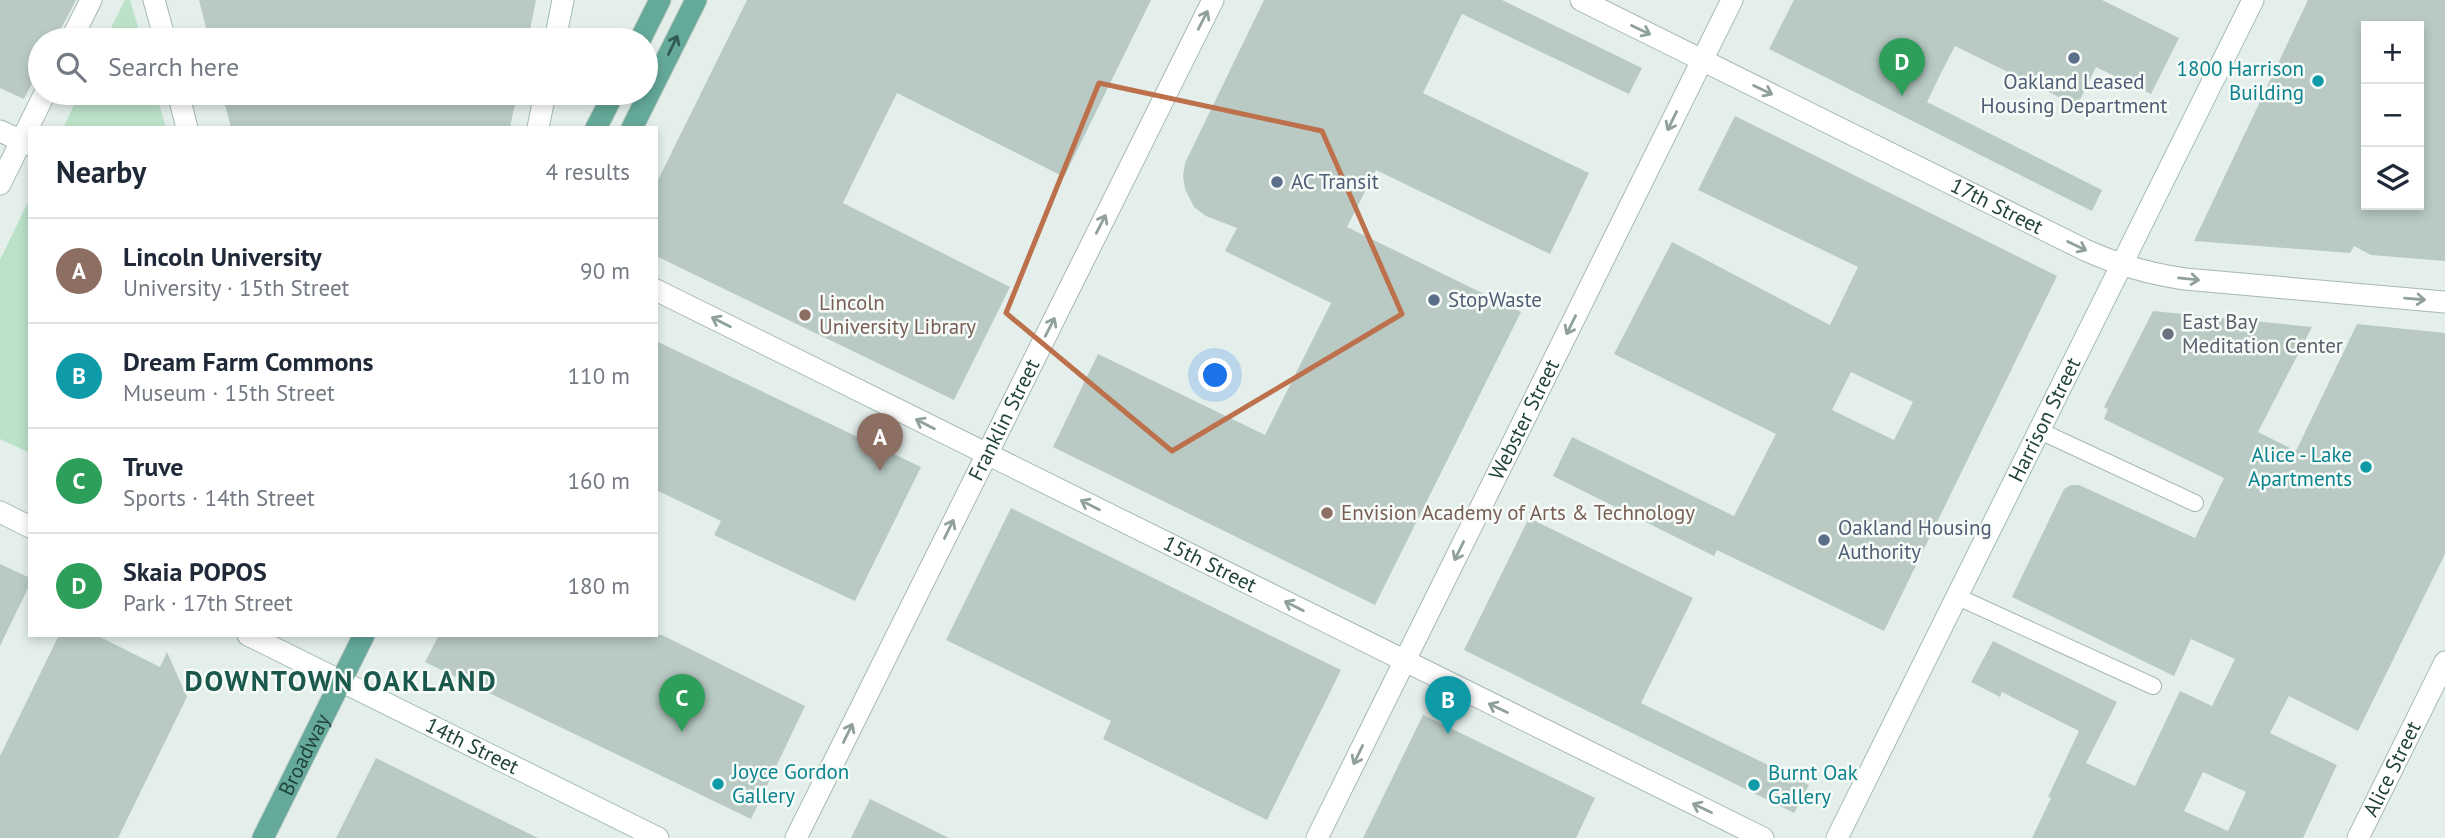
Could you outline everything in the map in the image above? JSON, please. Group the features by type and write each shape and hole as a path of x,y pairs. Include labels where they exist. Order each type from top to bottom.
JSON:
{"main road":[{"path":"646,28 660,0"},
{"path":"658,75 695,0"},
{"path":"597,126 608,105"},
{"path":"633,126 643,105"},
{"name":"Broadway","path":"262,838 363,637"}],"street":[{"path":"77,28 91,0"},
{"path":"154,0 162,28"},
{"path":"557,28 563,0"},
{"name":"Franklin Street","path":"796,838 1213,0"},
{"name":"17th Street","path":"1581,0 2073,244 2122,265 2152,274 2185,279 2445,302"},
{"name":"Webster Street","path":"1317,838 1732,0"},
{"name":"Harrison Street","path":"1837,838 2253,0"},
{"path":"32,126 40,105"},
{"path":"181,105 186,126"},
{"path":"538,126 543,105"},
{"path":"0,131 26,143 0,184"},
{"name":"15th Street","path":"658,291 1763,838"},
{"path":"0,512 28,526"},
{"name":"14th Street","path":"252,637 658,838"},
{"name":"Alice Street","path":"2358,838 2445,662"}],"lane":[{"path":"2040,431 2194,503"},
{"path":"1958,597 2153,686"}],"highlighted area":[{"path":"1099,83 1322,131 1402,314 1172,451 1006,313"}],"green space":[{"path":"125,0 130,0 138,28 111,28"},
{"path":"74,105 159,105 165,126 64,126"},
{"path":"28,202 28,452 0,439 0,260"}],"building":[{"path":"0,0 76,0 61,28 28,28 28,91 24,99 0,88"},
{"path":"199,0 536,0 530,28 206,28"},
{"path":"747,0 1151,0 1064,177 897,93 854,180 843,203 1010,287 954,400 658,257 658,180"},
{"path":"1264,0 1502,0 1642,68 1629,94 1462,14 1423,93 1589,173 1550,254 1376,170 1347,227 1521,312 1375,605 1053,447 1098,354 1265,435 1331,303 1225,251 1237,228 1206,216 1194,207 1185,189 1185,163"},
{"path":"1794,0 2102,0 2179,38 2151,94 2096,67 2077,106 1955,46 1941,73 1927,102 2102,190 2092,211 1769,49"},
{"name":"1800 Harrison Building","path":"2308,0 2445,0 2445,261 2371,255 2354,246 2350,253 2194,241"},
{"path":"225,105 515,105 510,126 230,126"},
{"path":"1735,116 2057,276 1884,631 1717,550 1714,556 1553,476 1572,437 1734,516 1776,434 1614,354 1672,242 1830,325 1858,267 1698,190","holes":["1851,372 1913,402 1894,440 1832,410"]},
{"path":"2153,311 2312,327 2258,432 2296,451 2357,324 2445,333 2445,554 2358,731 2289,696 2270,733 2337,765 2303,838 2032,838 2079,731 2002,692 2000,697 1971,682 1993,641 2117,702 2086,763 2135,786 2180,691 2212,706 2235,659 2191,639 2174,676 2012,597 2064,489 2071,485 2079,485 2195,538 2224,478 2104,419 2108,409 2104,407","holes":["2203,772 2246,792 2228,831 2184,811"]},
{"path":"658,342 921,467 855,601 714,535 721,521 658,491"},
{"path":"1011,508 1341,670 1267,820 1103,739 1111,721 946,640"},
{"path":"1529,518 1693,598 1641,703 1809,785 1794,813 1464,650"},
{"path":"0,564 28,577 28,588 0,646"},
{"path":"662,635 805,706 751,819 425,662 438,637"},
{"path":"58,637 100,637 160,667 167,652 187,697 118,838 0,838 0,756"},
{"path":"1423,715 1595,798 1576,838 1363,838"},
{"path":"376,758 538,838 336,838"},
{"path":"870,799 949,838 851,838"}],"place":[{"name":"Oakland Leased Housing Department","path":"2074,58"},
{"name":"1800 Harrison Building","path":"2318,81"},
{"name":"Skaia POPOS","path":"1902,96"},
{"name":"AC Transit","path":"1277,182"},
{"name":"StopWaste","path":"1434,300"},
{"name":"Lincoln University Library","path":"805,315"},
{"name":"East Bay Meditation Center","path":"2168,334"},
{"name":"Alice - Lake Apartments","path":"2366,467"},
{"name":"Lincoln University","path":"880,471"},
{"name":"Envision Academy of Arts & Technology","path":"1327,513"},
{"name":"Oakland Housing Authority","path":"1824,540"},
{"name":"Truve","path":"682,732"},
{"name":"Dream Farm Commons","path":"1448,734"},
{"name":"Joyce Gordon Gallery","path":"718,784"},
{"name":"Burnt Oak Gallery","path":"1754,785"}],"district":[{"name":"DOWNTOWN OAKLAND","path":"341,681"}]}
